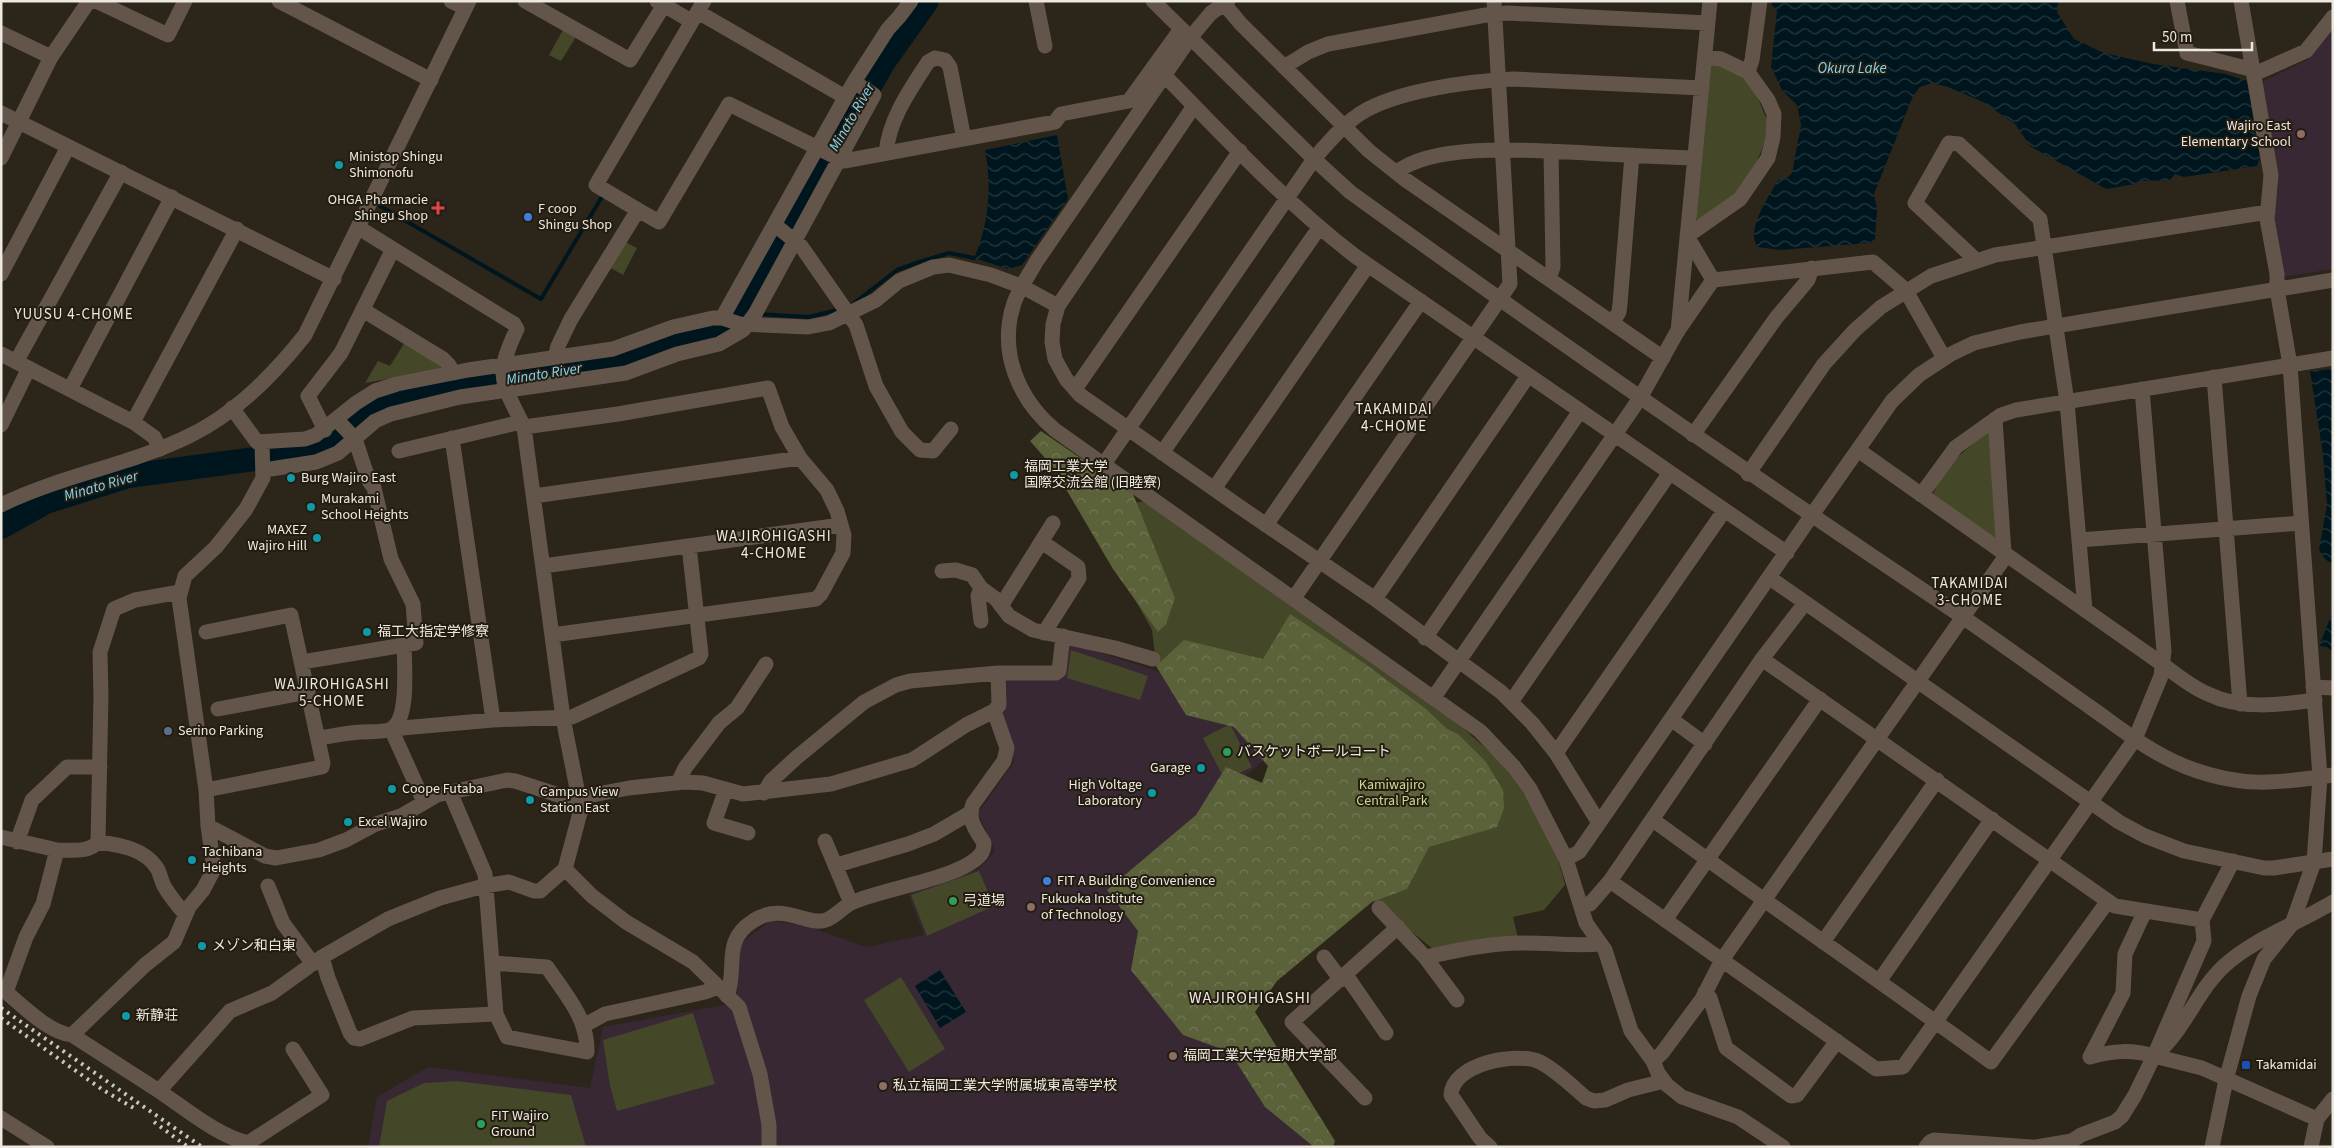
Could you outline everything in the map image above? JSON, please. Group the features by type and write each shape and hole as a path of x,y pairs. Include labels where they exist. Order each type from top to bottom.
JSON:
{"street":[{"path":"1,158 51,57 89,1"},
{"path":"96,1 168,35 185,1"},
{"path":"279,1 431,80"},
{"path":"1,505 40,487 160,449 193,434 232,408 279,368 306,335 467,5 451,1"},
{"path":"525,1 630,60 661,3 697,11 845,97"},
{"path":"264,468 316,462 338,453 375,421 391,414 460,397 626,373 676,354 719,344 743,330 748,324 818,148 854,82 888,29 910,1"},
{"path":"1036,1 1045,46"},
{"path":"1153,1 1314,160 1350,192 1748,474 1812,515 1963,618 2135,739 2180,764 2216,778 2249,783 2292,782 2326,776"},
{"path":"1678,332 1710,1"},
{"path":"1748,72 1760,1"},
{"path":"2177,1 2187,53 2261,71 2306,51 2333,18"},
{"path":"2212,1147 2226,1080 2249,996 2264,959 2292,924 2314,862 2326,776 2314,693 2290,365 2277,290 2268,212 2271,175 2241,1"},
{"path":"697,11 596,185 659,222 729,104 844,161 1054,122 1061,114 1129,101 1186,33 1226,2 1241,24 1369,151 1396,172 1663,358"},
{"path":"1284,67 1308,52 1328,44 1494,8 1538,14 1708,23"},
{"path":"1294,598 1510,284 1494,8"},
{"path":"1,32 51,57"},
{"path":"1186,33 1164,75 1036,262 1015,300 1008,327 1008,347 1019,385 1039,417 1434,697 1480,732 1514,767 1530,789 1566,859 1586,923 1605,950 1631,1031 1664,1081 1682,1097 1738,1117 1782,1147"},
{"path":"1687,236 1740,199 1768,158 1773,137 1774,114 1768,100 1748,72 1720,59 1706,57"},
{"path":"886,153 887,142 902,103 928,62 935,58 945,60 950,66 964,139"},
{"path":"1164,75 1319,228 1368,265 1787,554"},
{"path":"1104,464 1314,160 1355,117 1393,98 1498,80 1702,88"},
{"path":"722,318 839,159 874,95 854,82"},
{"path":"1194,106 1058,306 1053,324 1052,342 1055,360 1075,390 1162,453 1375,599 1511,702 1532,723 1556,753 1599,823"},
{"path":"1,113 334,279"},
{"path":"1977,261 1915,203 1949,144 1954,142 1959,144 2040,219 2067,402 2084,610"},
{"path":"1,274 68,146"},
{"path":"1396,172 1404,166 1423,159 1503,149 1694,158"},
{"path":"1075,390 1240,151"},
{"path":"1549,279 1553,267 1551,151"},
{"path":"1612,323 1620,304 1632,155"},
{"path":"1,425 23,365 121,172"},
{"path":"70,389 172,197"},
{"path":"555,357 558,346 571,319 638,210"},
{"path":"1748,474 1824,364 1855,330 1881,307 1931,276 1995,255 2268,212"},
{"path":"158,1091 230,1011 272,993 317,960 388,919 440,898 484,886 509,882 534,891 540,891 565,869 580,816 579,798 563,718 523,425 506,391 502,371 505,354 517,328 514,324 359,228"},
{"path":"1162,453 1319,228"},
{"path":"133,422 237,229"},
{"path":"785,233 856,325 876,386 902,432 920,450 932,451 951,429"},
{"path":"1687,236 1713,280"},
{"path":"302,662 416,643 413,604 391,559 374,488 369,481 354,439 331,425 308,396 341,353 393,249"},
{"path":"1434,697 1640,398 1678,332 1713,280 1873,262 1905,292 1944,358"},
{"path":"262,446 305,439 331,425 356,403 374,391 453,373 613,349 673,327 713,318 722,318 748,324 808,327 830,324 876,300 899,281 933,267 949,265 966,268 1023,287 1058,306"},
{"path":"1214,489 1368,265"},
{"path":"1693,435 1776,318 1808,280 1812,268"},
{"path":"1566,859 1579,852 1892,401 1919,374 1944,358 1974,343 2056,326 2333,280"},
{"path":"1266,525 1421,301"},
{"path":"363,310 443,359 453,373"},
{"path":"1,354 133,422 154,437 160,449"},
{"path":"1921,495 1956,447 2001,415 2016,410 2333,358"},
{"path":"1375,599 1528,376"},
{"path":"2214,377 2240,704"},
{"path":"400,451 452,438 523,425 618,414 768,388 782,427 800,458 827,490 838,511 844,535 843,553 821,594 816,599 552,634"},
{"path":"1610,881 1876,1069 1903,1067 2135,739 2161,676 2164,652 2142,389"},
{"path":"72,1035 145,965 174,942 185,914 212,876 214,869 208,826 206,790 179,611 180,592 185,576 216,547 246,509 263,478 262,446 252,438 232,408"},
{"path":"1425,638 1580,411"},
{"path":"1653,1062 1662,1053 1705,992 1722,960 1763,900 2003,560 1995,420"},
{"path":"452,438 493,720"},
{"path":"1858,450 2206,694 2240,704 2278,705 2333,688"},
{"path":"534,496 800,458"},
{"path":"1511,702 1669,474"},
{"path":"1556,753 1724,511"},
{"path":"2079,540 2301,522"},
{"path":"1001,606 1053,523"},
{"path":"543,566 841,525"},
{"path":"1042,542 1078,567 1080,572 1079,578 1044,633"},
{"path":"318,738 493,720 572,717 699,658 701,654 689,546"},
{"path":"942,572 965,572 972,575 981,588 996,599 1009,616 1024,626 1044,633 1115,648 1153,659"},
{"path":"1770,578 2119,822 2145,836 2184,851 2274,868 2333,859"},
{"path":"980,620 978,596 981,588"},
{"path":"1,837 57,850 80,850 94,847 98,842 100,652 114,609 135,600 180,592"},
{"path":"1580,904 1590,904 1610,881 1762,659 1805,603"},
{"path":"206,632 291,615 323,763 322,767 206,790"},
{"path":"764,793 770,781 864,702 910,681 998,673 1056,673 1059,671 1063,636"},
{"path":"391,729 401,717 404,644"},
{"path":"1762,659 2115,906 2202,920"},
{"path":"678,783 685,768 719,723 737,708 766,664"},
{"path":"208,826 265,856 276,858 319,850 346,840 376,824 401,816 437,795 507,780 571,799 629,788 678,783 703,783 743,794 831,784 912,760 966,725 994,711 1000,705 998,673"},
{"path":"218,709 308,692"},
{"path":"1666,920 1820,699"},
{"path":"583,1026 605,1014 705,992 723,991 730,985 730,960 734,942 752,921 780,913 817,921 826,920 851,903 900,887 913,885 968,865 982,853 984,843 971,821 970,813 973,804 1004,761 1007,753 994,711"},
{"path":"1671,719 1705,744"},
{"path":"391,729 424,802"},
{"path":"17,842 32,800 67,767 100,768"},
{"path":"1823,942 1936,780"},
{"path":"726,789 714,823 748,833"},
{"path":"450,792 485,874 484,886 493,963 496,1014 507,1037 587,1052 587,1041 580,1014 547,967 493,963"},
{"path":"837,865 917,841 934,834 970,813"},
{"path":"1880,980 1992,819"},
{"path":"1653,820 1763,900 1880,980 1991,1062 2108,901"},
{"path":"825,841 837,865 851,903"},
{"path":"98,842 136,850 150,860 157,868 168,891 185,914"},
{"path":"57,850 43,904 26,937 4,990 46,1024 63,1034 72,1035 218,1130 239,1141 248,1143 322,1095 293,1049"},
{"path":"1926,1147 1934,1140 2034,1147 2055,1146 2072,1142 2081,1135 2115,1122 2136,1094 2154,1056 2204,941 2202,920 2233,861"},
{"path":"565,869 592,896 626,922 693,962 739,1008 760,1074 769,1125 769,1147"},
{"path":"268,886 283,923 317,960 328,978 350,1033 354,1038 360,1039 413,1018 496,1014"},
{"path":"2154,1056 2165,1047 2208,984 2224,965 2333,902"},
{"path":"1379,908 1425,957 1457,1000"},
{"path":"2145,911 2124,954 2123,993 2090,1057 2112,1051 2138,1051 2202,1068 2317,1119"},
{"path":"1365,1098 1292,1022 1344,978 1398,927"},
{"path":"1425,957 1501,944 1530,943 1577,946 1600,944"},
{"path":"1324,957 1344,978 1386,1033"},
{"path":"1705,992 1710,998 1726,1048 1791,1096 1797,1095 1837,1041"},
{"path":"1490,1147 1480,1138 1450,1095 1454,1084 1480,1064 1527,1058 1539,1062 1586,1098 1594,1101 1605,1100 1628,1090 1664,1081"},
{"path":"2311,1147 2317,1119 2333,1099"},
{"path":"1,1118 47,1147"}],"shaded area":[{"name":"Wajiro East Elementary School","path":"2333,27 2333,269 2283,277 2273,218 2278,186 2260,83 2309,59"},
{"name":"Fukuoka Institute of Technology","path":"1070,643 1163,673 1225,712 1270,755 1129,877 1322,1147 368,1147 377,1097 428,1067 590,1088 603,1027 724,1005 737,994 736,947 771,920 806,926 866,947 924,935 908,894 979,869 995,851 978,813 1014,762 1001,720 1005,677 1064,678"}],"green space":[{"path":"563,30 576,37 561,61 549,55"},
{"path":"1710,63 1736,72 1749,83 1766,117 1767,131 1758,159 1737,192 1720,207 1700,220 1693,218"},
{"path":"623,241 637,248 623,275 609,267"},
{"path":"405,342 443,363 439,370 365,383 378,361 390,366"},
{"path":"1041,431 1133,494 1175,598 1166,624 1158,632 1113,569 1053,467 1030,441"},
{"path":"1990,431 1998,537 1994,540 1933,494 1944,474 1957,458"},
{"name":"Kamiwajiro Central Park","path":"1148,501 1454,720 1501,762 1535,809 1558,859 1565,885 1544,910 1513,917 1518,938 1433,949 1299,840 1270,755 1225,711 1164,673 1155,655 1152,630 1084,508"},
{"path":"1290,614 1364,663 1426,709 1447,729 1458,734 1486,762 1503,790 1504,808 1497,827 1429,847 1407,889 1372,902 1277,981 1255,1012 1335,1141 1333,1147 1314,1147 1265,1107 1230,1052 1183,1035 1131,970 1138,931 1107,890 1196,815 1226,767 1262,783 1268,766 1234,727 1186,715 1156,666 1184,640 1263,659"},
{"path":"1071,650 1148,676 1140,700 1067,678"},
{"name":"バスケットボールコート","path":"1230,724 1252,767 1225,780 1203,738"},
{"name":"弓道場","path":"979,871 994,906 927,936 911,895"},
{"path":"901,977 945,1049 909,1072 864,1000"},
{"path":"693,1013 715,1084 617,1111 610,1086 603,1040"},
{"name":"FIT Wajiro Ground","path":"457,1081 571,1095 586,1147 379,1147 387,1101 424,1083"}],"water":[{"name":"Okura Lake","path":"1772,1 2058,1 2057,12 2074,39 2104,53 2153,64 2226,74 2247,81 2260,158 2257,166 2184,177 2175,174 2170,180 2142,181 2106,189 2030,146 2015,124 1983,102 1948,87 1932,83 1920,87 1913,96 1874,194 1877,210 1875,239 1869,243 1780,250 1757,247 1754,239 1756,222 1778,180 1787,178 1792,173 1801,125 1797,105 1782,90 1771,67 1777,11 1772,5"},
{"path":"1057,135 1068,199 1022,265 1008,269 974,258 983,232 988,205 989,191 985,150"},
{"path":"2333,369 2333,564 2326,560 2319,550 2327,505 2323,455 2310,371"},
{"path":"2333,611 2333,652 2327,647 2319,646"},
{"path":"940,970 966,1012 940,1028 915,986"}],"waterway":[{"name":"Minato River","path":"1,527 46,502 128,476 322,450 384,404 461,386 623,362 675,344 723,331 745,306 883,63 927,1"},
{"name":"Minato River","path":"924,7 932,1"},
{"path":"380,206 541,299 603,195"},
{"path":"853,304 897,270 949,253 974,258"},
{"path":"745,306 753,311"},
{"path":"759,314 809,317 841,309"}],"railway":[{"path":"1,1008 202,1147"},
{"path":"1,1018 103,1090 137,1110"},
{"path":"154,1122 188,1147"}],"place":[{"name":"Wajiro East Elementary School","path":"2301,134"},
{"name":"Ministop Shingu Shimonofu","path":"339,165"},
{"name":"OHGA Pharmacie Shingu Shop","path":"438,208"},
{"name":"F coop Shingu Shop","path":"528,217"},
{"name":"福岡工業大学 国際交流会館 (旧睦寮)","path":"1014,475"},
{"name":"Burg Wajiro East","path":"291,478"},
{"name":"Murakami School Heights","path":"311,507"},
{"name":"MAXEZ Wajiro Hill","path":"317,538"},
{"name":"福工大指定学修寮","path":"367,632"},
{"name":"Serino Parking","path":"168,731"},
{"name":"バスケットボールコート","path":"1227,752"},
{"name":"Garage","path":"1201,768"},
{"name":"Coope Futaba","path":"392,789"},
{"name":"High Voltage Laboratory","path":"1152,793"},
{"name":"Campus View Station East","path":"530,800"},
{"name":"Excel Wajiro","path":"348,822"},
{"name":"Tachibana Heights","path":"192,860"},
{"name":"FIT A Building Convenience","path":"1047,881"},
{"name":"弓道場","path":"953,901"},
{"name":"Fukuoka Institute of Technology","path":"1031,907"},
{"name":"メゾン和白東","path":"202,946"},
{"name":"新静荘","path":"126,1016"},
{"name":"福岡工業大学短期大学部","path":"1173,1056"},
{"name":"Takamidai","path":"2246,1065"},
{"name":"私立福岡工業大学附属城東高等学校","path":"883,1086"},
{"name":"FIT Wajiro Ground","path":"481,1124"}],"district":[{"name":"YUUSU 4-CHOME","path":"74,314"},
{"name":"TAKAMIDAI 4-CHOME","path":"1394,418"},
{"name":"WAJIROHIGASHI 4-CHOME","path":"774,544"},
{"name":"TAKAMIDAI 3-CHOME","path":"1970,592"},
{"name":"WAJIROHIGASHI 5-CHOME","path":"332,692"},
{"name":"WAJIROHIGASHI","path":"1250,998"}]}
